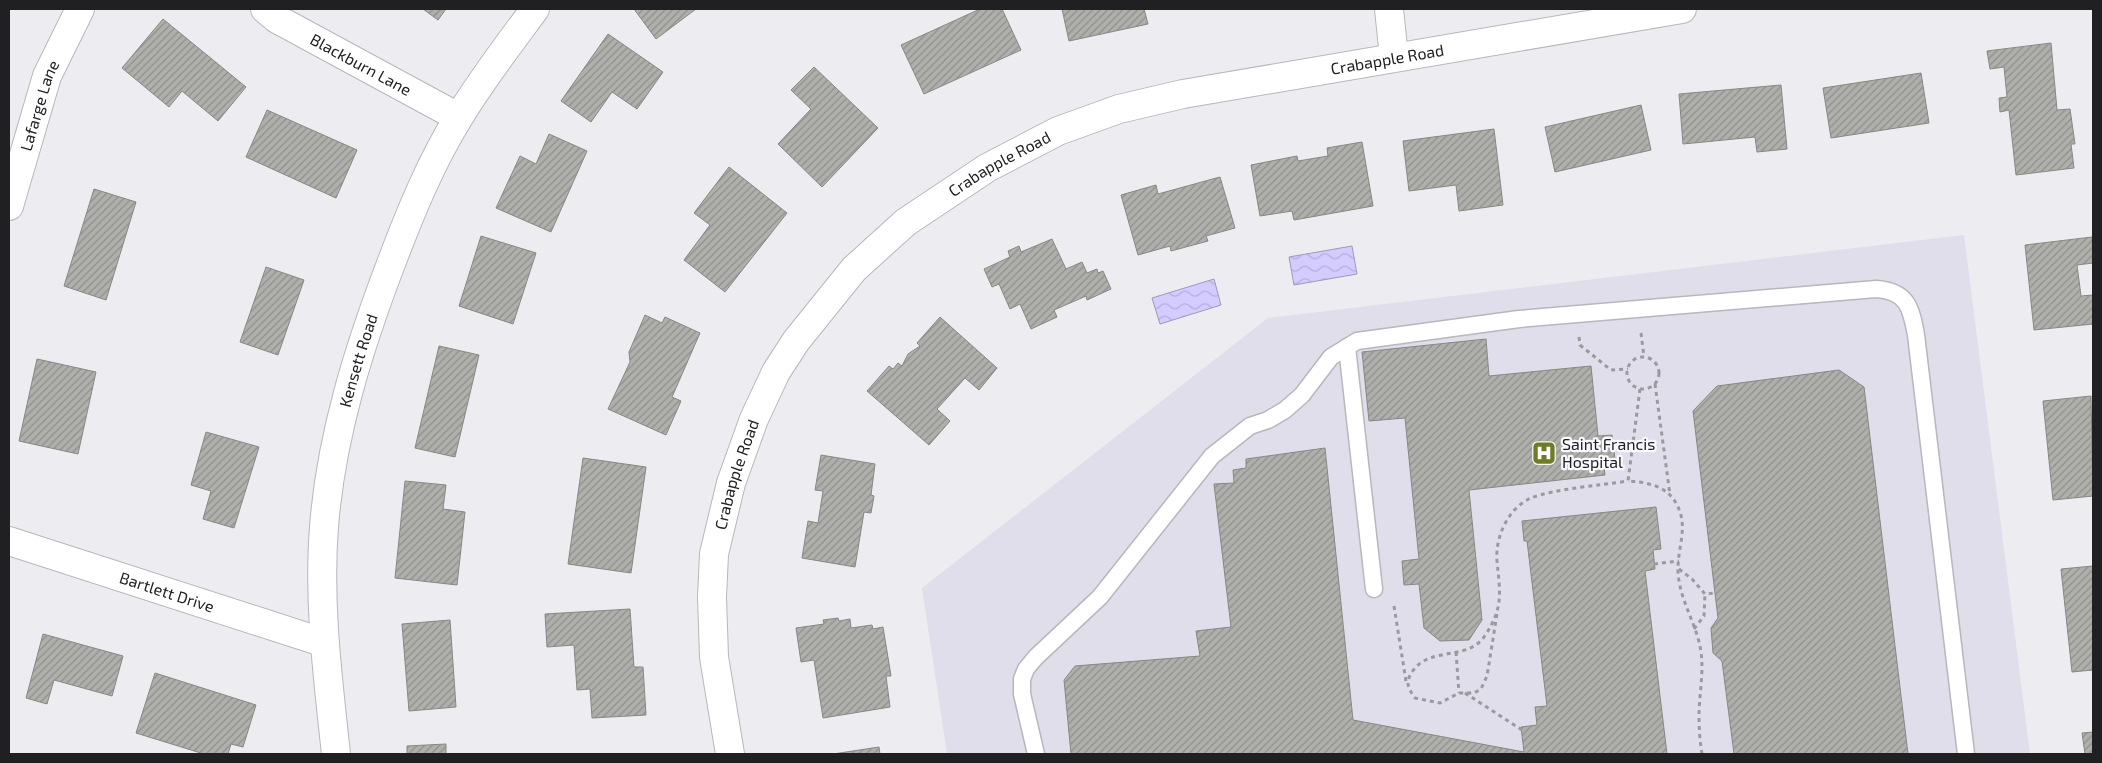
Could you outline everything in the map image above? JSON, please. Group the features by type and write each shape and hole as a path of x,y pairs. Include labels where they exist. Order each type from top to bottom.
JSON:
{"street":[{"name":"Lafarge Lane","path":"9,206 45,83 57,52 80,9"},
{"name":"Blackburn Lane","path":"265,9 277,19 458,117"},
{"name":"Kensett Road","path":"336,754 322,594 324,528 332,460 346,400 376,303 416,197 458,117 535,9"},
{"path":"1389,9 1394,57"},
{"name":"Crabapple Road","path":"730,754 714,657 712,597 714,554 730,483 754,419 776,372 796,341 854,269 914,217 987,168 1058,130 1119,110 1183,94 1682,9"},
{"name":"Bartlett Drive","path":"9,541 325,643"}],"lane":[{"path":"1036,754 1022,694 1022,679 1026,669 1036,657 1100,597 1212,456 1250,426 1268,420 1285,410 1302,395 1331,357 1347,347 1358,341 1519,318 1876,289 1898,294 1907,303 1916,335 1966,754"},
{"path":"1347,347 1374,589"}],"path":[{"path":"1578,314 1580,345 1611,370 1628,369"},
{"path":"1649,358 1654,360 1659,369 1658,380 1651,388 1640,389 1631,384 1628,369 1634,360 1649,358"},
{"path":"1655,384 1670,495"},
{"path":"1628,481 1640,389"},
{"path":"1394,606 1407,687 1415,698 1440,703 1459,693 1474,693 1480,689 1487,676 1502,590 1496,549 1499,536 1514,512 1522,503 1543,495 1628,481 1652,484 1670,495 1677,503 1683,520 1678,569 1680,589 1701,648 1703,666 1699,718 1702,754"},
{"path":"1654,564 1679,561"},
{"path":"1678,569 1692,578 1705,594 1704,616 1694,629"},
{"path":"1705,594 1715,593"},
{"path":"1407,687 1408,677 1417,664 1437,654 1461,652 1483,639 1497,614"},
{"path":"1456,652 1459,693"},
{"path":"1464,693 1522,730"}],"shaded area":[{"name":"Saint Francis Hospital","path":"1964,235 2030,754 947,754 922,588 1268,318"}],"water":[{"path":"1352,246 1357,274 1294,285 1289,257"},
{"path":"1214,279 1221,305 1160,324 1152,298"}],"building":[{"path":"423,9 446,9 438,20"},
{"path":"634,9 696,9 656,39"},
{"path":"980,9 1002,9 1021,50 924,94 901,45"},
{"path":"1062,9 1144,9 1148,24 1069,41"},
{"path":"163,19 246,87 218,121 182,91 169,107 122,68"},
{"path":"608,34 663,72 637,109 612,92 591,122 561,101"},
{"path":"2051,43 2057,110 2070,109 2075,144 2071,144 2074,168 2016,175 2009,110 2000,112 1999,98 2007,97 2004,67 1990,69 1987,51"},
{"path":"814,67 878,128 822,187 778,144 811,109 791,90"},
{"path":"1921,73 1929,123 1831,138 1823,88"},
{"path":"1781,85 1787,149 1757,152 1755,137 1683,144 1679,94"},
{"path":"1641,105 1651,150 1555,172 1545,127"},
{"path":"267,110 357,150 336,198 246,157"},
{"path":"1494,129 1503,205 1459,211 1456,185 1409,191 1403,141"},
{"path":"549,134 587,151 551,232 496,208 520,156 536,164"},
{"path":"1362,142 1373,206 1294,220 1292,211 1260,216 1251,165 1297,156 1298,161 1328,156 1327,148"},
{"path":"729,167 787,213 725,292 684,260 710,225 694,213"},
{"path":"1220,177 1235,228 1206,236 1208,241 1171,251 1170,246 1138,255 1121,195 1156,185 1158,194"},
{"path":"94,189 136,202 106,300 64,286"},
{"path":"481,236 536,253 513,324 459,306"},
{"path":"2092,237 2093,263 2077,265 2081,296 2093,295 2093,324 2034,330 2025,245"},
{"path":"1052,239 1066,269 1082,262 1087,273 1097,269 1098,273 1103,271 1111,289 1087,300 1086,296 1054,310 1057,317 1031,329 1020,304 1010,309 999,284 992,287 984,269 1010,257 1008,251 1019,246 1021,252"},
{"path":"266,267 304,280 278,355 240,342"},
{"path":"645,315 662,323 665,317 700,333 672,397 681,401 666,435 608,409 630,362 629,352"},
{"path":"940,317 997,368 979,390 965,378 937,409 950,421 929,445 867,391 889,366 893,369 898,363 902,366 908,354 920,346 917,343"},
{"path":"1486,339 1489,376 1591,366 1598,436 1612,435 1615,459 1603,460 1605,475 1469,490 1482,620 1469,640 1440,641 1424,628 1419,584 1404,585 1402,561 1419,559 1405,418 1369,421 1362,352"},
{"path":"439,346 479,355 455,457 415,448"},
{"path":"37,359 96,372 78,454 19,441"},
{"path":"1839,370 1864,387 1908,754 1734,754 1722,661 1713,653 1711,628 1718,618 1693,411 1717,386"},
{"path":"2091,396 2093,496 2053,500 2043,401"},
{"path":"206,432 259,447 234,528 203,519 211,491 191,485"},
{"path":"1325,448 1353,720 1524,752 1521,727 1537,725 1535,707 1547,706 1527,541 1524,541 1522,521 1656,507 1661,549 1653,550 1655,569 1645,571 1667,754 1071,754 1064,680 1075,666 1200,656 1196,631 1231,627 1214,484 1234,483 1233,470 1246,468 1246,459"},
{"path":"821,455 875,464 871,495 874,496 871,513 864,512 855,567 802,558 808,521 818,523 823,491 815,490"},
{"path":"583,458 646,467 631,573 568,564"},
{"path":"405,481 446,485 443,509 465,512 457,585 395,578"},
{"path":"2093,566 2093,670 2072,672 2061,569"},
{"path":"630,609 634,667 643,667 646,715 592,718 590,689 577,690 574,645 547,647 545,614"},
{"path":"838,618 839,621 850,619 851,628 872,625 873,629 883,627 891,676 886,676 890,707 823,718 814,660 801,662 796,628 824,624 823,620"},
{"path":"450,620 456,707 409,711 402,624"},
{"path":"43,634 123,656 112,696 54,680 47,704 26,698"},
{"path":"155,673 256,705 243,747 231,744 228,754 204,754 136,733"},
{"path":"2093,732 2093,754 2085,754 2082,733"},
{"path":"446,744 446,754 407,754 407,746"},
{"path":"879,747 880,754 833,754"}],"place":[{"name":"Saint Francis Hospital","path":"1544,453"}]}
